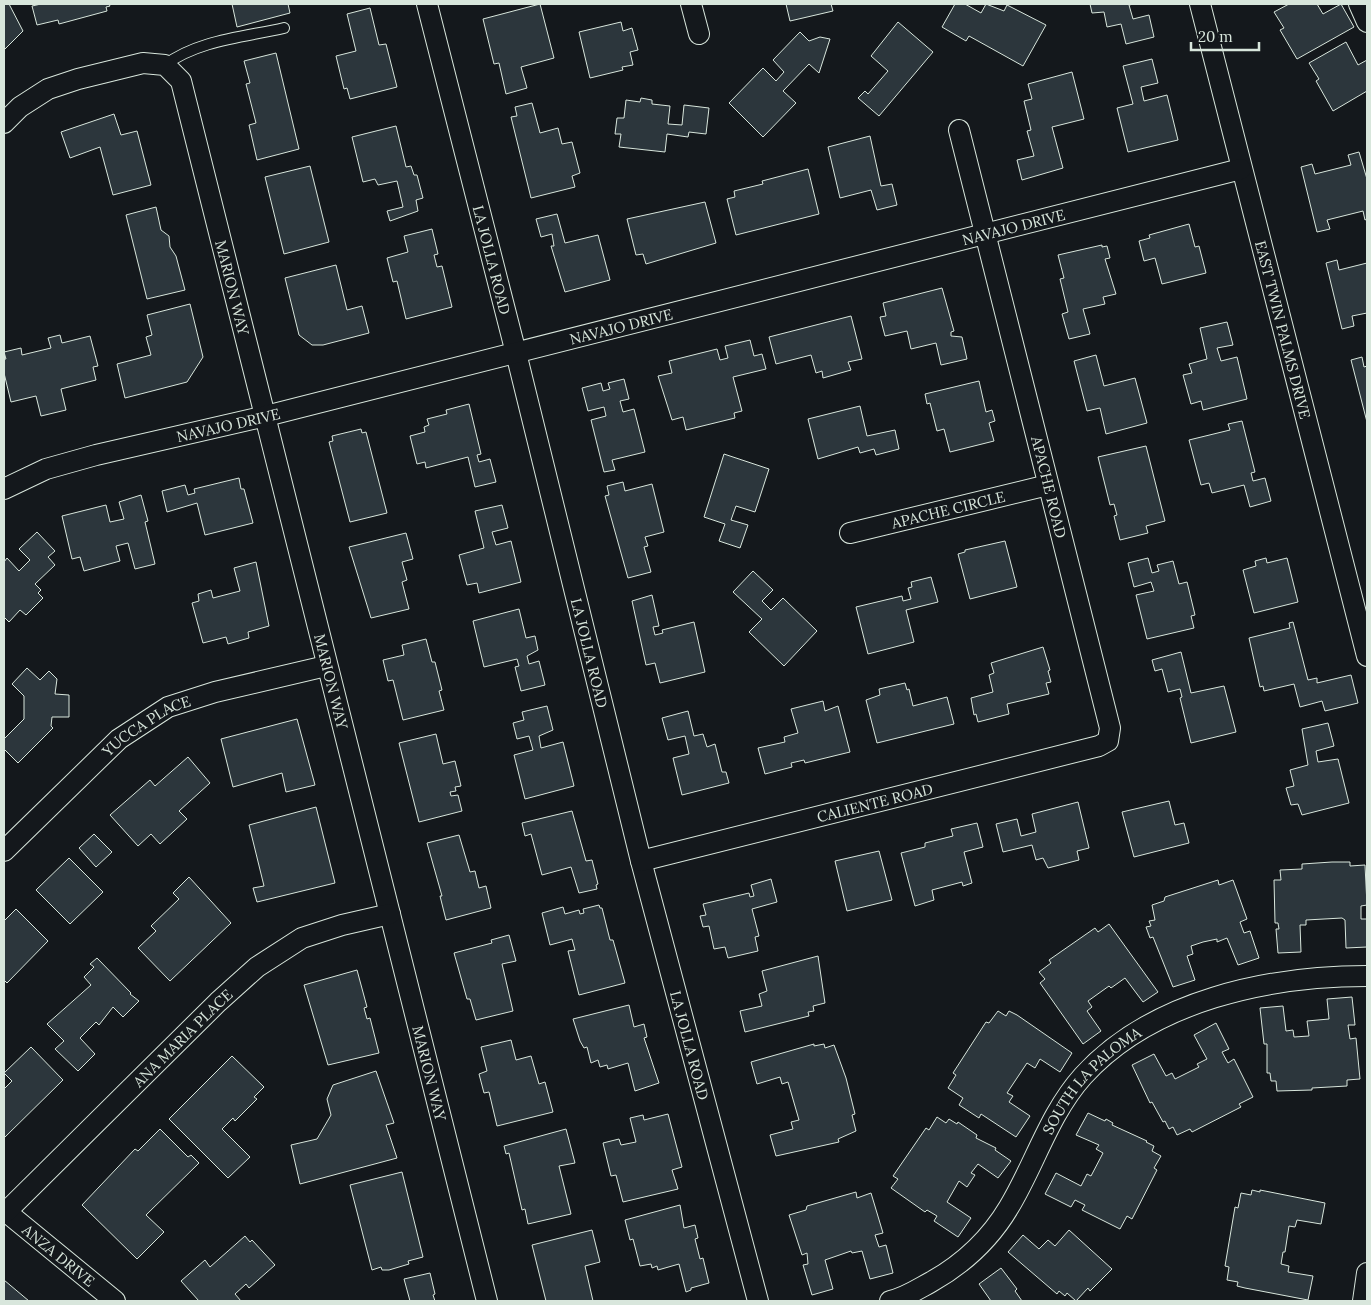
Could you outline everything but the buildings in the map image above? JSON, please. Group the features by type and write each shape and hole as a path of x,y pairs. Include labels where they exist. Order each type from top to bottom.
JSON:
{"street":[{"name":"LA JOLLA ROAD","path":"427,4 516,353 641,861 758,1301"},
{"path":"691,4 699,34"},
{"name":"EAST TWIN PALMS DRIVE","path":"1200,4 1367,656"},
{"path":"1359,4 1367,22"},
{"path":"4,123 20,108 48,89 78,78 142,63 165,65"},
{"name":"MARION WAY","path":"165,65 181,81 266,416 326,666 487,1301"},
{"name":"APACHE ROAD","path":"959,130 1110,728 1108,741"},
{"name":"NAVAJO DRIVE","path":"4,489 46,469 96,455 266,416 1241,169"},
{"name":"APACHE CIRCLE","path":"850,533 1048,485"},
{"name":"YUCCA PLACE","path":"4,851 119,739 168,707 215,692 326,666"},
{"name":"CALIENTE ROAD","path":"641,861 1100,746 1108,741"},
{"name":"ANA MARIA PLACE","path":"5,1211 218,1002 257,967 302,938 342,925 390,914"},
{"name":"SOUTH LA PALOMA","path":"890,1301 900,1299 948,1272 984,1242 1009,1208 1054,1116 1083,1077 1115,1046 1164,1016 1217,997 1275,983 1343,976 1367,976"},
{"name":"ANZA DRIVE","path":"5,1211 115,1301"},
{"path":"1363,1301 1367,1273"}],"lane":[{"path":"165,65 177,56 202,46 284,28"}]}
